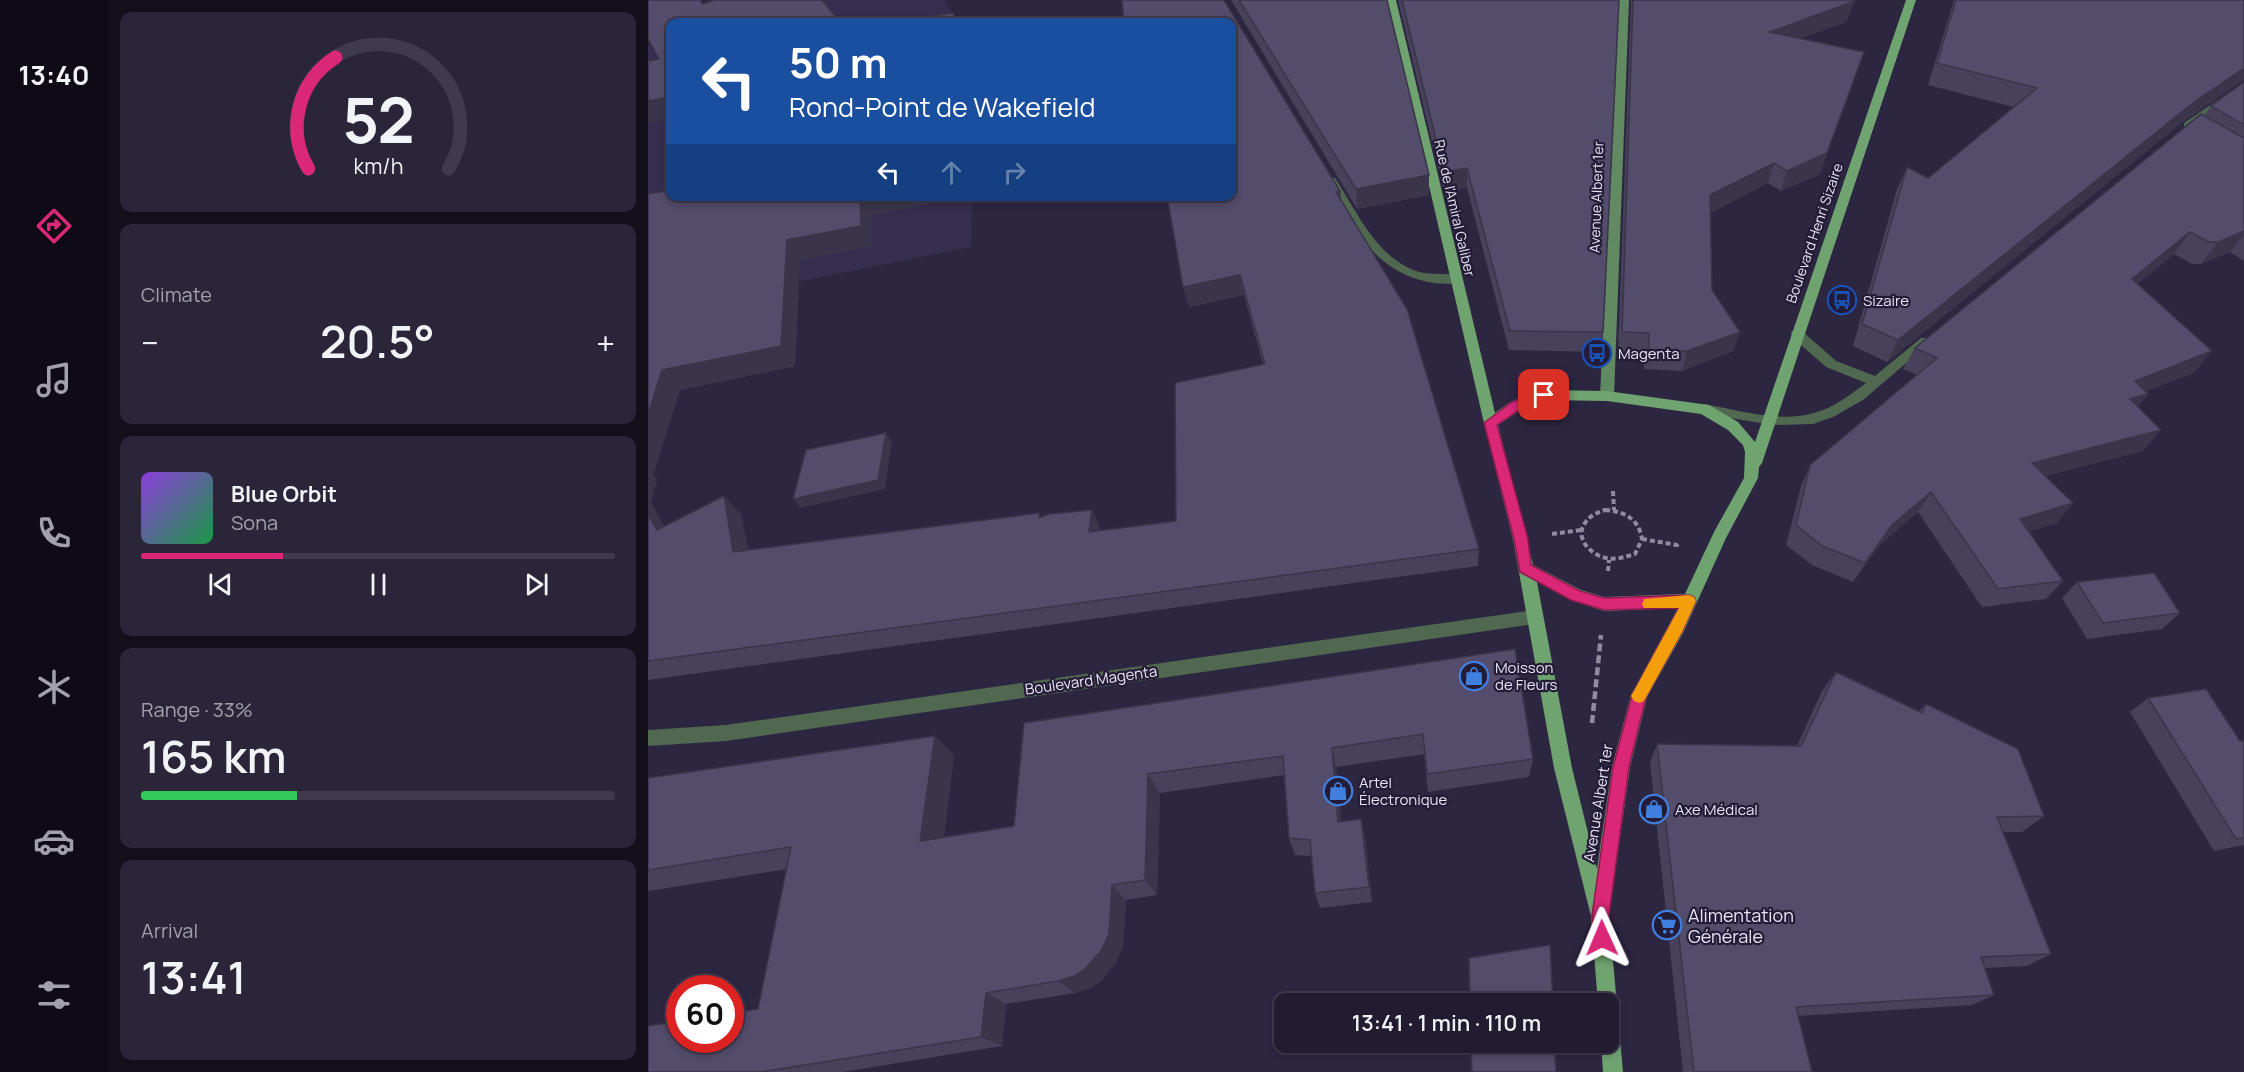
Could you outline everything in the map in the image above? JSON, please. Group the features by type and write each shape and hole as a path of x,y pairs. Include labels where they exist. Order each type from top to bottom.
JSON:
{"main road":[{"name":"Rue de l'Amiral Galiber","path":"1391,0 1491,423 1521,539 1525,568"},
{"name":"Boulevard Henri Sizaire","path":"1751,477 1797,334 1911,0"},
{"path":"1491,423 1517,405 1544,395 1607,396 1704,409 1733,426 1749,443 1752,452 1751,477"},
{"name":"Avenue Albert 1er","path":"1600,916 1621,767 1639,695 1677,628 1719,536 1751,477"},
{"path":"1525,568 1576,596 1604,604 1689,601"},
{"name":"Avenue Albert 1er","path":"1525,568 1563,768 1600,916 1607,993"},
{"name":"Avenue Albert 1er","path":"1612,1053 1613,1072"}],"street":[{"name":"Avenue Albert 1er","path":"1607,396 1624,0"},
{"path":"2185,132 2244,85"},
{"path":"1328,174 1371,245 1386,260 1407,272 1437,281 1457,279"},
{"path":"1704,409 1769,418 1799,420 1815,418 1847,403 1938,331"},
{"path":"1797,334 1831,364 1876,382"},
{"name":"Boulevard Magenta","path":"648,738 726,733 1534,617"}],"path":[{"path":"1613,491 1614,510"},
{"path":"1614,510 1624,513 1638,524 1642,539 1635,554 1618,560 1609,560 1591,552 1585,546 1581,530 1588,516 1596,512 1614,510"},
{"path":"1591,733 1609,560"}],"shaded area":[{"path":"786,0 945,0 954,18 730,18"},
{"path":"666,39 666,201 972,201 971,247 648,312 648,46"}],"building":[{"path":"648,0 700,0 702,4 715,0 822,0 837,18 666,18 666,98 648,101 648,61 659,59 648,39"},
{"path":"1122,0 1224,0 1235,18 1124,18"},
{"path":"1239,0 1387,0 1429,175 1356,189"},
{"path":"1402,0 1619,0 1603,332 1510,331 1467,168 1444,172"},
{"path":"1633,0 1853,0 1770,32 1864,52 1827,153 1787,171 1774,163 1710,195 1712,290 1740,332 1687,351 1649,350 1649,333 1622,332"},
{"path":"1956,0 2244,0 2244,68 2194,102 1898,340 1862,324 1907,167 1928,178 2037,88 1937,63"},
{"path":"953,13 955,18 920,18"},
{"path":"1236,20 1340,191 1336,192 1407,309 1479,549 648,661 648,514 657,530 724,496 733,552 1039,513 1039,518 1049,514 1092,510 1089,532 1176,521 1175,383 1265,364 1240,275 1183,287 1168,201 1236,201"},
{"path":"2244,82 2244,125 2211,106"},
{"path":"2201,114 2244,138 2244,231 2218,242 2209,242 2190,232 2132,279 2212,351 2135,381 2148,394 2130,399 2161,430 2032,463 2073,503 2020,519 2063,581 1998,589 1931,492 1892,525 1865,563 1822,546 1796,525 1810,465 1937,358 1915,348"},
{"path":"666,191 666,201 860,201 861,226 787,240 781,346 662,370 648,415 648,194"},
{"path":"886,433 878,480 793,499 806,450"},
{"path":"2154,573 2180,613 2103,623 2077,582"},
{"path":"1515,649 1533,759 1427,774 1423,734 1332,748 1338,822 1361,819 1369,887 1315,893 1310,840 1289,838 1283,756 1148,774 1145,880 1112,885 1109,934 1101,951 1084,970 1074,976 1058,981 986,993 981,1037 761,1072 648,1072 648,1026 666,1023 666,1053 744,1053 744,1011 758,1009 791,847 648,870 648,778 935,736 920,841 1014,826 1024,723"},
{"path":"1836,672 1922,713 1926,704 2018,749 2044,816 1997,817 2051,954 1981,957 1994,995 1796,1007 1812,1072 1694,1072 1657,744 1801,746"},
{"path":"2206,689 2240,741 2244,741 2244,838 2236,839 2148,698"},
{"path":"1550,945 1552,993 1470,993 1469,958"},
{"path":"1471,1053 1555,1053 1556,1072 1472,1072"}],"slow traffic":[{"path":"1639,696 1677,628 1689,601 1649,604"}],"place":[{"name":"Sizaire","path":"1842,300"},
{"name":"Magenta","path":"1597,353"},
{"name":"Moisson de Fleurs","path":"1474,676"},
{"name":"Artel Électronique","path":"1338,791"},
{"name":"Axe Médical","path":"1654,809"},
{"name":"Alimentation Générale","path":"1667,925"}],"route":[{"path":"1544,395 1517,405 1491,423 1521,539 1525,568 1576,596 1604,604 1689,601 1677,628 1639,695 1621,767 1600,916 1602,938"}]}
